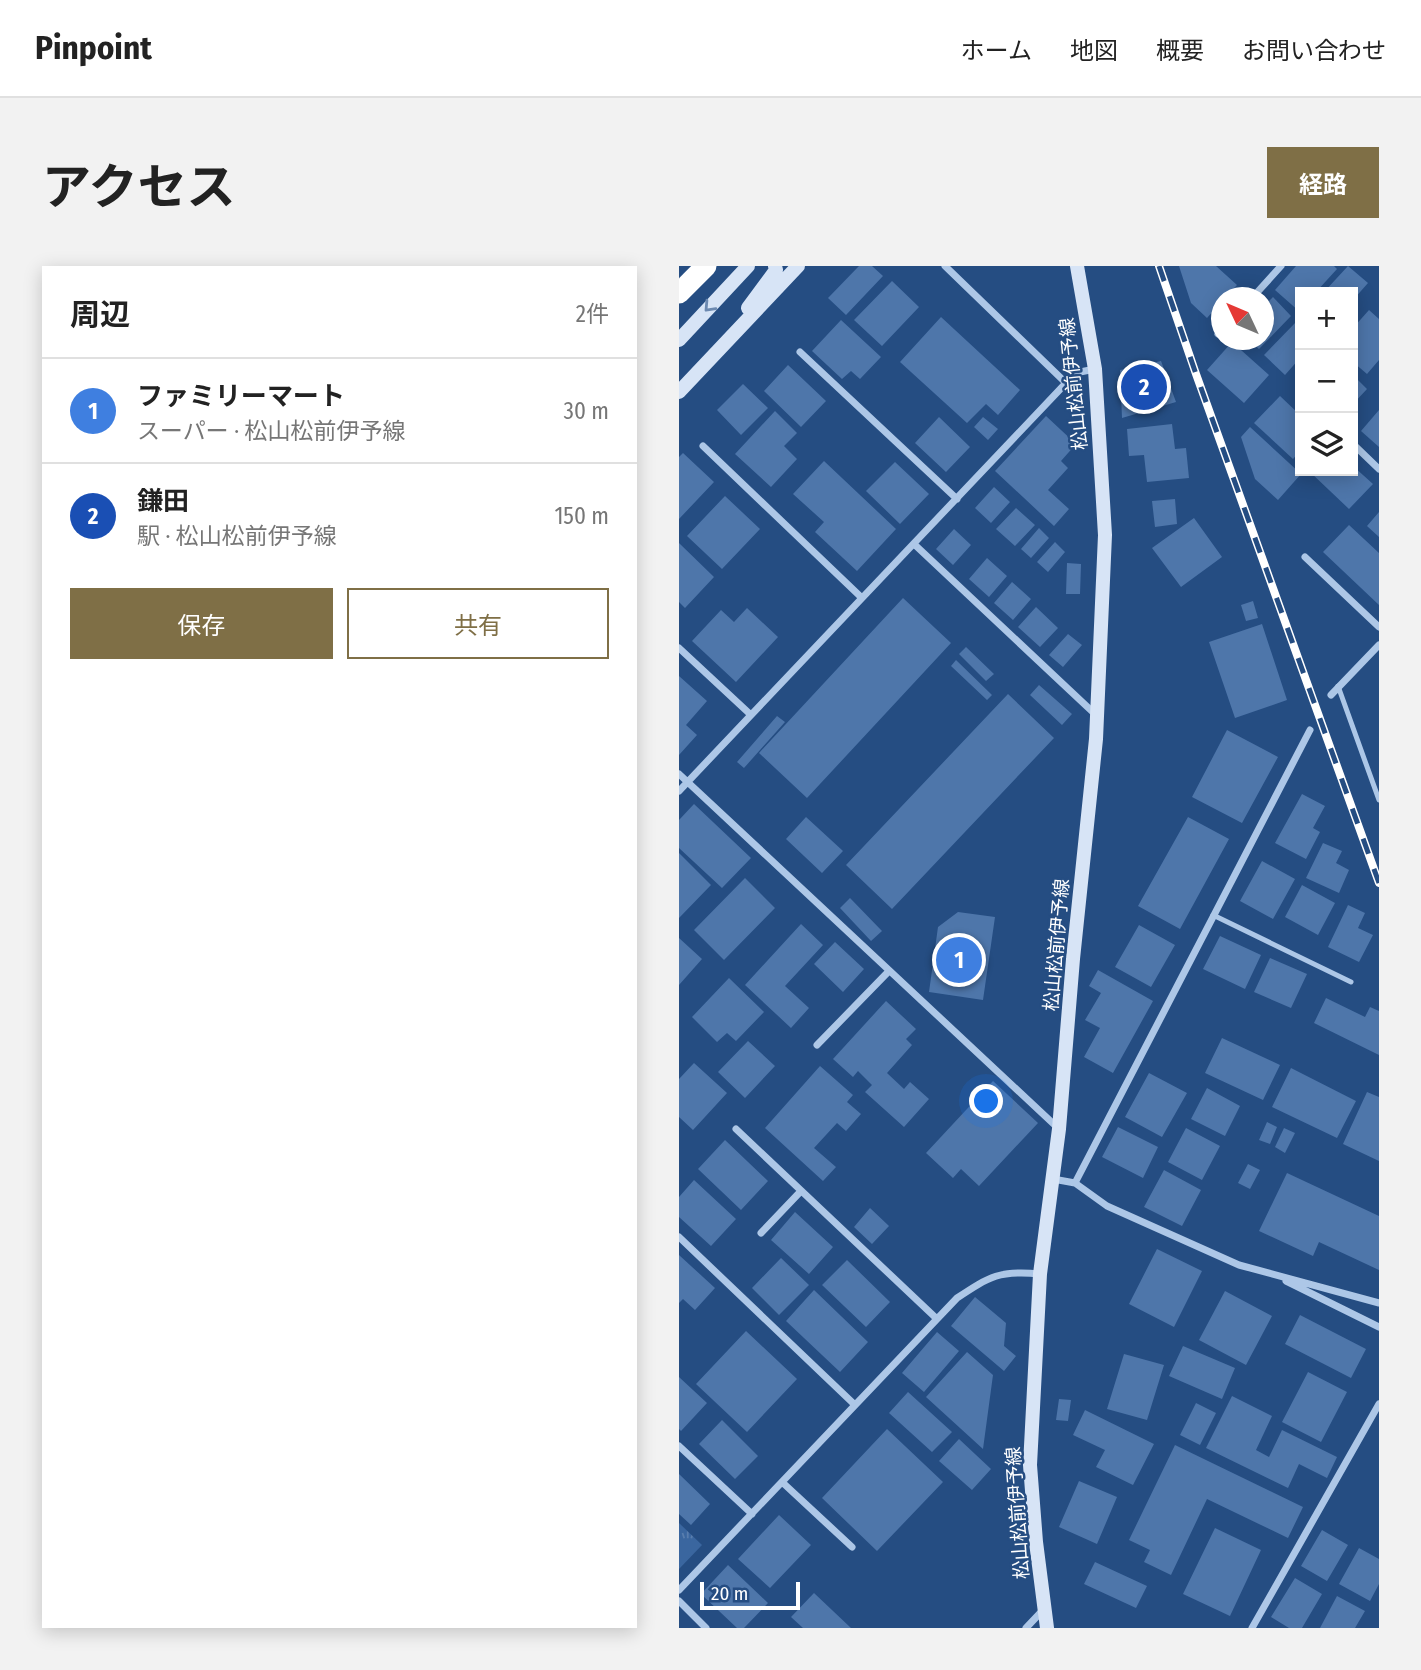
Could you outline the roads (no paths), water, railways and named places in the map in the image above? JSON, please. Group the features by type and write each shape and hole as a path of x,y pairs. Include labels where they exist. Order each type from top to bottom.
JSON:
{"highway":[{"path":"679,293 706,266"}],"main road":[{"path":"712,357 776,270 775,266"},
{"path":"679,393 798,266"},
{"name":"松山松前伊予線","path":"1047,1628 1030,1465 1039,1274 1059,1129 1096,715 1105,535 1095,369 1077,266"},
{"path":"679,340 744,271"}],"street":[{"path":"945,266 1066,383"},
{"path":"1262,287 1282,266"},
{"path":"800,352 957,499"},
{"path":"679,791 1066,383 1080,372 1095,369"},
{"path":"703,446 862,598"},
{"path":"1358,449 1379,468"},
{"path":"914,544 1096,715"},
{"path":"1305,557 1379,627"},
{"path":"1331,695 1379,646"},
{"path":"679,648 751,715"},
{"path":"1075,1183 1310,730"},
{"path":"679,774 1059,1129"},
{"path":"817,1045 889,971"},
{"path":"736,1129 937,1319"},
{"path":"1052,1178 1075,1183 1107,1206 1239,1265 1379,1303"},
{"path":"761,1233 801,1191"},
{"path":"679,1237 855,1405"},
{"path":"679,1590 957,1297 985,1279 1012,1272 1039,1274"},
{"path":"1269,1273 1379,1327"},
{"path":"1252,1628 1379,1404"},
{"path":"679,1446 751,1514"},
{"path":"782,1482 852,1547"},
{"path":"679,1601 706,1628"},
{"path":"1026,1628 1044,1609"}],"lane":[{"path":"1338,686 1379,800"},
{"path":"1213,915 1351,982"}],"railway":[{"path":"1159,266 1379,883"}],"place":[{"name":"鎌田","path":"1144,387"},
{"name":"ファミリーマート","path":"959,960"}]}
